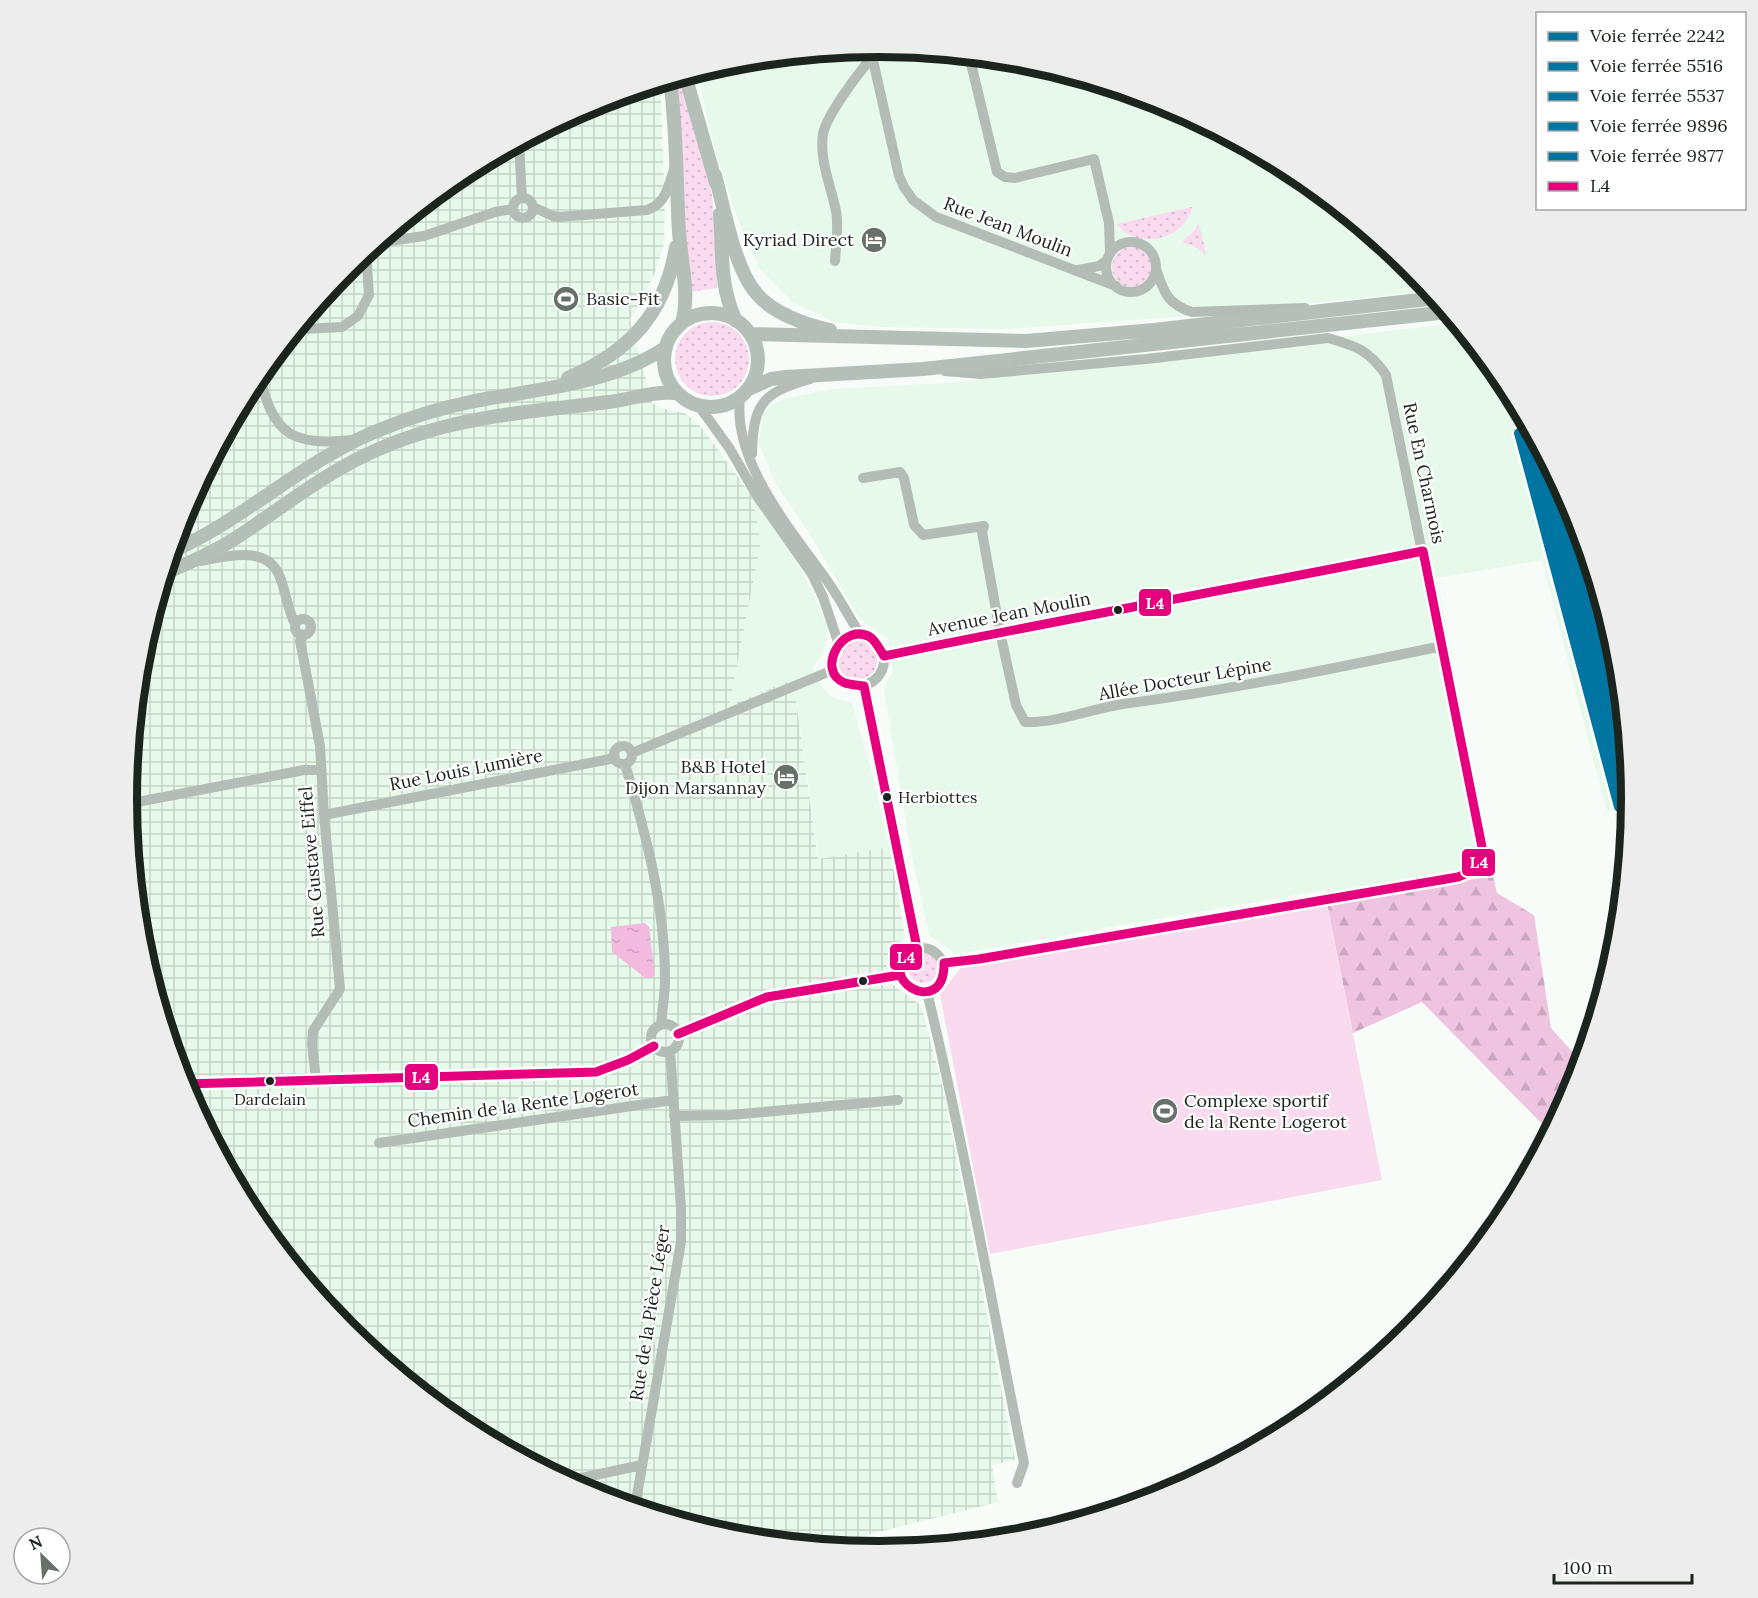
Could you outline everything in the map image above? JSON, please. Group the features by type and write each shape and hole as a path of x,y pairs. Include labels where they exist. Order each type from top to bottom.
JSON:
{"main road":[{"path":"687,82 738,257 751,286 762,300 775,309 824,329 877,337"},
{"path":"671,87 679,230 686,297 686,310 682,323"},
{"path":"715,175 724,286 736,321"},
{"path":"545,388 600,363 618,350 651,317 670,276 679,230"},
{"path":"750,334 1035,340 1154,330 1427,299"},
{"path":"744,393 758,367 758,355 750,334 736,321 723,315 709,313 694,316 682,323 672,334 665,348 665,372 669,383 676,393 687,401 699,406 720,406 771,380 923,369 1439,313"},
{"path":"181,547 213,532 298,473 359,439 384,428 441,409 598,377 645,360 665,348"},
{"path":"173,570 242,535 301,493 343,467 387,446 422,433 505,414 617,401 654,393 676,393"}],"street":[{"path":"835,261 836,213 821,145 823,133 832,114 868,57"},
{"name":"Rue Jean Moulin","path":"872,57 898,170 904,187 914,200 936,217 1116,286"},
{"path":"971,63 997,172 1005,177 1015,178 1094,159 1109,223 1107,274 1116,286 1123,290 1138,291 1151,282 1156,269"},
{"path":"519,150 522,198"},
{"path":"512,209 517,200 522,198 529,200 533,207 560,217 647,210 663,200 676,160"},
{"path":"512,209 517,217 526,219 533,212 533,207"},
{"path":"390,241 424,237 495,212 512,209"},
{"path":"1109,223 1130,242"},
{"path":"1109,257 1122,243 1143,245 1154,256 1156,269 1170,302 1192,312 1289,308 1335,309"},
{"name":"Rue Jean Moulin","path":"1075,271 1099,266 1109,257"},
{"path":"305,329 342,327 358,316 369,295 367,262"},
{"name":"Rue En Charmois","path":"923,369 981,374 1146,360 1328,339 1357,346 1378,363 1386,375 1482,852 1481,860 1470,873 1458,877 991,957 944,963"},
{"path":"751,463 752,429 758,409 772,394 830,374"},
{"path":"262,386 265,400 277,424 301,439 325,442 359,439"},
{"path":"744,393 739,419 751,463 760,481 797,539 831,585 860,634"},
{"path":"699,406 730,449 757,496 812,574 824,597 838,642"},
{"path":"863,478 900,472 904,478 914,525 923,535 984,526 982,532 1000,632"},
{"name":"Avenue Jean Moulin","path":"885,656 1423,551"},
{"name":"Rue Gustave Eiffel","path":"192,562 238,555 254,555 267,559 275,566 281,578 295,624 300,619 308,620 310,623 310,632 300,641 320,746 320,770 340,989 314,1031 312,1044 316,1079"},
{"name":"Allée Docteur Lépine","path":"1000,632 1016,705 1025,722 1056,719 1122,705 1166,700 1282,679 1442,646"},
{"path":"860,634 871,637 880,644 885,656 884,668 877,680 864,686 852,686 840,680 833,670 832,655 838,642 848,635 860,634"},
{"path":"632,753 833,670"},
{"path":"864,686 917,948"},
{"path":"620,761 630,762 632,753 630,748 619,746 616,749 620,761 648,845 661,919 665,982 660,1025 652,1034 654,1046 661,1051 670,1051 678,1042 678,1034 669,1025 660,1025"},
{"name":"Rue Louis Lumière","path":"324,815 620,761"},
{"path":"137,802 304,770 320,770"},
{"path":"917,948 935,952 944,963 943,981 939,986 927,992 912,991 900,975 902,960 917,948"},
{"path":"678,1034 767,997 900,975"},
{"path":"927,992 964,1159 1024,1463 1017,1483"},
{"path":"196,1090 196,1083 596,1072 628,1060 654,1046"},
{"name":"Rue de la Pièce Léger","path":"636,1501 681,1242 681,1208 670,1051"},
{"name":"Chemin de la Rente Logerot","path":"379,1143 673,1100"},
{"path":"674,1116 730,1114 898,1100"},
{"path":"581,1478 642,1465"}],"shaded area":[{"path":"879,57 976,63 1024,71 1118,96 1163,113 1250,156 1331,210 1368,241 1421,292 1174,317 1005,329 883,327 834,322 792,302 759,268 737,217 714,147 699,79 782,63"},
{"path":"681,84 707,168 715,230 717,288 691,292 685,253 676,85"},
{"path":"660,90 665,204 664,244 654,275 630,319 652,403 661,408 685,413 702,428 752,496 761,542 729,706 793,679 818,859 890,847 905,937 886,961 890,983 921,1005 944,1093 1015,1460 992,1465 998,1502 848,1540 782,1535 734,1527 640,1502 595,1485 508,1442 427,1388 390,1357 354,1324 290,1251 236,1170 214,1127 193,1083 162,991 143,896 139,848 137,799 143,702 151,654 176,560 193,515 236,428 290,347 321,310 354,274 427,210 508,156 595,113"},
{"path":"1192,207 1188,218 1180,227 1171,234 1159,238 1136,237 1125,232 1117,224"},
{"path":"1199,224 1205,255 1198,248 1182,242"},
{"path":"1132,247 1140,248 1146,253 1151,259 1151,275 1146,281 1140,286 1132,287 1124,286 1118,281 1113,275 1112,267 1113,259 1118,253 1124,248"},
{"path":"712,322 726,325 738,333 746,345 749,359 746,373 738,385 726,393 712,396 698,393 686,385 678,373 675,359 678,345 686,333 698,325"},
{"path":"1449,324 1468,347 1522,428 1565,515 1582,560 1607,654 1615,702 1621,799 1620,835 1613,811 1607,812 1542,560 1437,578 1493,876 1327,904 1325,890 956,954 929,935 910,846 884,691 885,684 893,672 888,639 866,624 857,614 811,536 776,484 759,444 763,414 772,404 783,399 834,389 951,383"},
{"path":"752,496 801,569 818,604 827,627 827,638 822,654 812,668 823,689 832,697 852,703 890,847 819,859 793,679 729,707 761,542"},
{"path":"857,640 871,646 877,660 871,674 857,680 843,674 837,660 843,646"},
{"name":"Complexe sportif de la Rente Logerot","path":"1327,904 1382,1180 990,1254 940,995 962,966"},
{"path":"923,953 934,957 938,968 934,979 923,983 912,979 908,968 912,957"}],"green space":[{"path":"1493,876 1497,893 1534,915 1551,1028 1575,1055 1544,1126 1422,1002 1353,1033 1327,904"}],"water":[{"path":"645,923 649,927 655,976 647,979 612,952 611,927"}],"rail line":[{"name":"5516","path":"1519,433 1619,807"},
{"name":"9877","path":"1528,449 1618,786"},
{"name":"2242","path":"1540,463 1619,761"},
{"name":"5537","path":"1551,486 1618,736"},
{"name":"9896","path":"1569,525 1613,693"}],"transit line":[{"name":"L4","path":"1423,551 1483,852 1474,868 1458,877 979,959 944,963 941,981 933,990 922,992 912,988 903,980 900,970 904,959 917,948 864,686 845,683 836,677 832,669 832,659 842,642 850,636 860,634 870,637 884,656 1423,551"},
{"name":"L4","path":"678,1034 767,997 900,975"},
{"name":"L4","path":"193,1084 596,1072 628,1060 654,1046"}],"place":[{"name":"Kyriad Direct","path":"874,240"},
{"name":"Basic-Fit","path":"566,299"},
{"name":"B&B Hotel Dijon Marsannay","path":"786,777"},
{"name":"Herbiottes","path":"887,797"},
{"name":"Dardelain","path":"270,1081"},
{"name":"Complexe sportif de la Rente Logerot","path":"1165,1111"}]}
